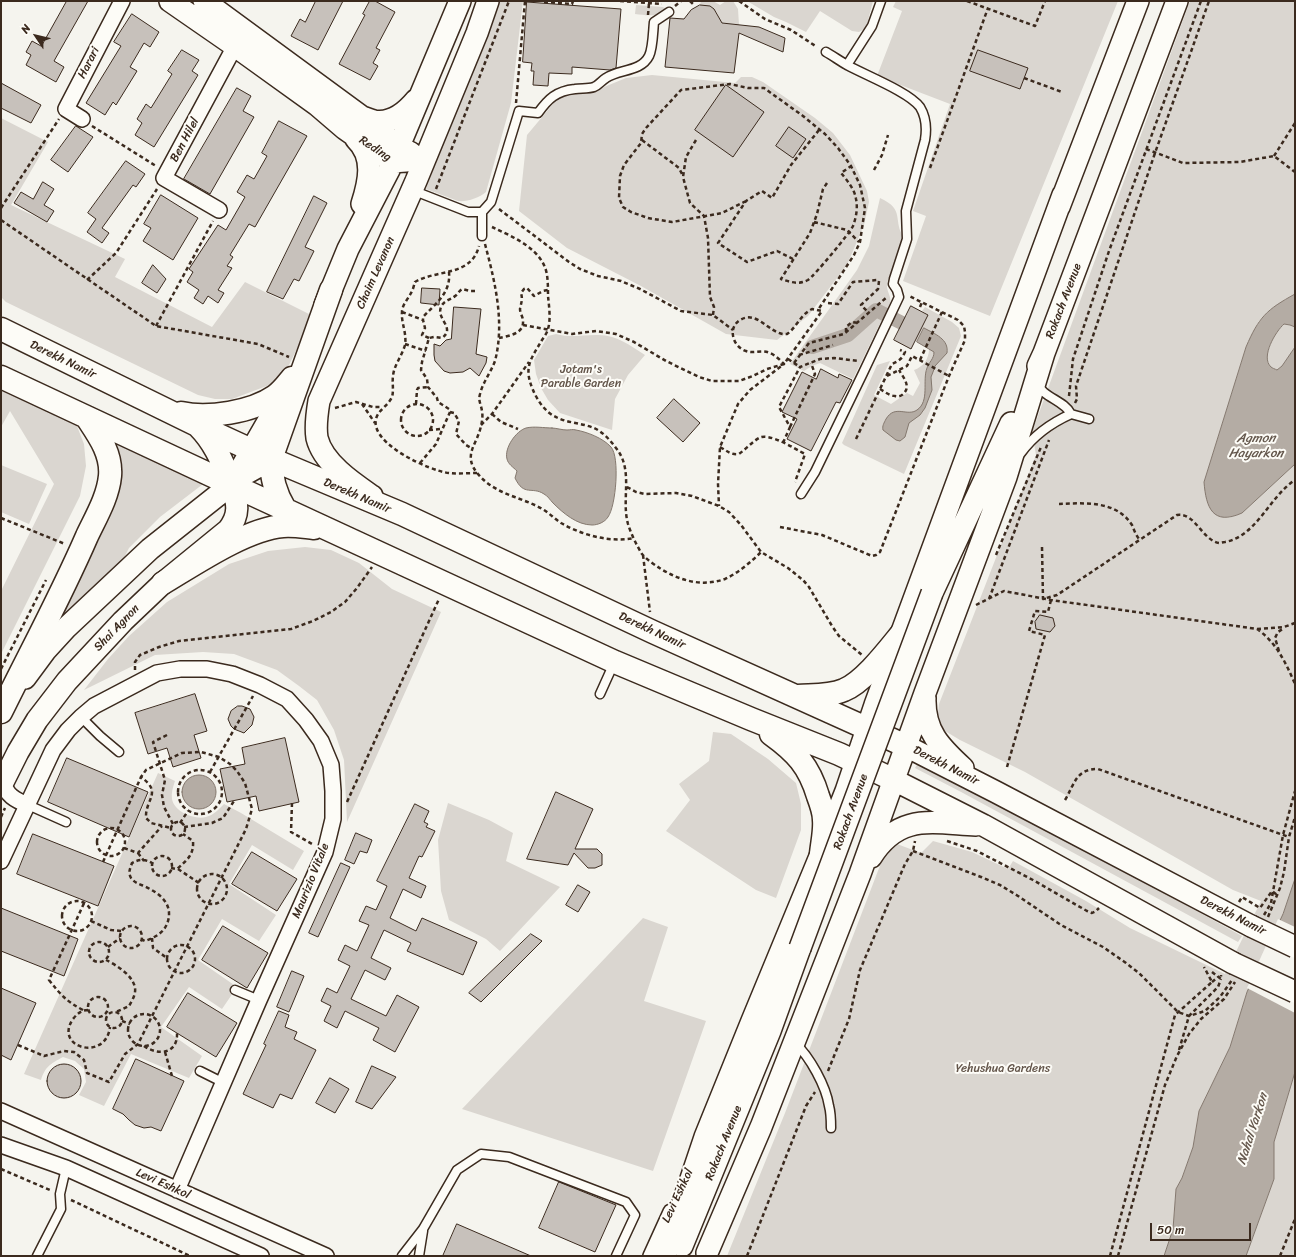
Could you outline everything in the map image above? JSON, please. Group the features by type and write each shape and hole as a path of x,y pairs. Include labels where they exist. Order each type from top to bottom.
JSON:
{"highway":[{"path":"285,509 279,500 273,482 271,459 331,290"},
{"name":"Derekh Namir","path":"1,329 251,450 402,514 653,632 906,746"},
{"path":"166,409 201,415 243,410 275,396 297,370"},
{"path":"1,377 614,662 839,754 894,780"},
{"path":"1,713 68,545 106,494 110,476 109,460 103,443 87,418"},
{"path":"197,425 211,441 232,484"},
{"path":"232,484 244,474 271,459"},
{"path":"163,583 229,545 259,532 284,526 329,530"},
{"path":"794,696 829,694 845,690 863,677 902,633"},
{"path":"751,719 790,748 809,773 821,804 824,820 821,854"}],"main road":[{"name":"Reding","path":"170,1 235,46 322,99"},
{"name":"Reding","path":"204,1 322,99 395,154 424,160"},
{"path":"1,713 45,651 67,627 150,549 232,484 297,370 348,249 389,170 460,1"},
{"name":"Chaim Levanon","path":"402,514 356,485 337,470 324,452 318,439 316,420 319,401 412,190 488,1"},
{"name":"Rokach Avenue","path":"678,1256 770,1031 932,593 1063,195 1138,1"},
{"name":"Rokach Avenue","path":"932,593 1044,353 1177,1"},
{"path":"348,249 369,180 368,164 364,150 358,142 354,123 392,119 408,109 422,93"},
{"path":"664,1256 705,1137 821,854 856,762 867,728 1063,195"},
{"path":"706,1255 761,1127 860,874 925,693 1006,478 1044,353"},
{"name":"Shai Agnon","path":"5,788 18,752 37,720 56,694 123,621 163,583 228,530 233,524 237,511 237,502 232,484"},
{"path":"925,693 927,722 937,741 969,774 996,792"},
{"name":"Derekh Namir","path":"906,746 1295,948"},
{"path":"894,780 983,825 1224,973 1295,992"},
{"path":"860,874 877,848 897,830 910,824 924,822 983,825"},
{"name":"Rokach Avenue","path":"706,1255 770,1031"}],"street":[{"name":"Harari","path":"66,109 122,1"},
{"name":"Ben Hilel","path":"166,175 235,46"},
{"path":"66,109 82,119"},
{"path":"166,175 219,210"},
{"name":"Maurizio Vitale","path":"2,859 53,750 68,730 94,706 157,673 180,669 207,669 232,674 260,685 287,699 306,720 321,741 331,765 333,818 325,852 177,1190"},
{"path":"5,788 28,805"},
{"name":"Levi Eshkol","path":"1,1111 326,1256"},
{"name":"Levi Eshkol","path":"651,1256 705,1137"},
{"name":"Levi Eshkol","path":"1,1145 66,1168 261,1256"}],"lane":[{"path":"847,65 872,26 881,1"},
{"path":"482,236 482,212 491,202 519,111 538,113 547,100 554,95 574,89 592,88 611,75 639,66 650,55 654,22 669,8"},
{"path":"801,494 815,472 896,303 898,297 897,290 893,284 907,239 906,211 926,140 927,129 925,119 919,106 908,96 847,65 826,52"},
{"path":"412,190 468,212 482,212"},
{"path":"1036,376 1038,386 1042,391 1067,407 1071,414"},
{"path":"1006,478 1029,442 1055,422 1071,414 1089,419"},
{"path":"600,694 614,662"},
{"path":"81,717 119,752"},
{"path":"28,805 66,822"},
{"path":"235,990 259,1000"},
{"path":"794,1041 803,1050 821,1081 829,1105 831,1128"},
{"path":"200,1072 224,1083"},
{"path":"402,1256 423,1229 457,1170 481,1154 509,1157 626,1202 635,1215 616,1256"},
{"path":"37,1256 61,1209 60,1194 66,1168"},
{"path":"419,1256 423,1229"}],"path":[{"path":"433,199 509,1"},
{"path":"519,111 515,102 525,1"},
{"path":"544,2 572,4 573,1"},
{"path":"620,1 662,4"},
{"path":"690,1 694,5"},
{"path":"739,1 765,19 791,30 826,52"},
{"path":"967,1 1036,26 1045,1"},
{"path":"1071,414 1069,397 1073,359 1109,251 1200,1"},
{"path":"1071,414 1077,399 1076,386 1155,152 1209,1"},
{"path":"669,8 676,6"},
{"path":"928,174 988,8"},
{"path":"970,58 974,60"},
{"path":"1024,78 1062,92"},
{"path":"818,310 854,255 860,242 866,208 860,185 851,166 838,148 819,130 803,116 764,88 748,88 730,84 681,90 646,128 642,134 641,144 624,165 620,176 619,198 622,207 631,212 660,221 672,222 722,213 762,191 772,198 792,165 819,130"},
{"path":"1,208 66,109"},
{"path":"82,119 166,175 116,253 87,280"},
{"path":"1274,156 1295,123"},
{"path":"874,170 882,155 888,136"},
{"path":"642,140 679,168 690,203 704,216 708,238 710,297 714,307 713,315"},
{"path":"683,177 686,157 696,140"},
{"path":"1146,149 1183,163 1240,162 1274,156 1295,172"},
{"path":"827,183 823,189 810,233 781,279 794,283 807,281 815,275 849,233 856,218 856,198 850,185 841,173 851,166"},
{"path":"746,201 718,243 747,262 777,251 793,259"},
{"path":"491,202 580,269 598,276 628,284 681,311 713,315 733,330"},
{"path":"156,326 219,210"},
{"path":"1,220 156,326 258,344 297,370"},
{"path":"481,425 492,414 530,360 548,330 549,315 547,274 538,255 515,238 482,222"},
{"path":"814,222 847,230 860,242"},
{"path":"376,423 378,414 391,399 393,394 393,375 405,344 402,306 412,291 415,282 423,277 460,269 474,258 482,236"},
{"path":"482,236 496,294 499,314 499,338 494,363 480,393 479,402 482,411 481,425 478,435 471,448 471,461 477,473 485,482 499,490 544,509 560,522 574,530 602,538 618,540 634,538"},
{"path":"422,320 441,299 448,288 450,280 449,272"},
{"path":"828,303 838,304 853,282 877,280 879,281 878,289 861,305 869,313"},
{"path":"499,338 512,335 523,326 520,311 522,291 527,288 534,296 548,290"},
{"path":"402,312 422,320 425,328 422,335 429,338 442,338 448,331 447,326 441,318 440,311 444,302 455,297 462,290 470,292 475,291"},
{"path":"780,527 822,535 872,556 880,552 964,340 964,326 958,320 897,290 844,334 809,343 794,363"},
{"path":"441,299 444,302"},
{"path":"920,307 922,302"},
{"path":"719,506 718,484 720,447 738,404 750,390 784,364 822,311 812,309 807,311 802,315 791,332 787,334 779,334 762,322 749,317 736,322 733,330 733,339 737,347 752,353 762,351 769,352 784,364"},
{"path":"920,360 942,312"},
{"path":"523,326 572,334 596,331 616,334 699,377 712,380 739,381 767,369 784,364"},
{"path":"429,338 421,370 427,379 428,387 436,395 440,404 449,409 450,412 454,413 459,421 456,428 456,434 466,445 471,448"},
{"path":"405,344 426,351"},
{"path":"800,355 833,345"},
{"path":"856,439 892,364 901,360 905,352 900,350"},
{"path":"887,376 906,366 912,356 949,376"},
{"path":"788,359 800,366 820,360 834,358 859,361 868,364"},
{"path":"530,360 528,370 529,379 538,400 546,409 555,417 594,428 609,438 618,450 624,463 628,483 626,508 628,525 643,554 657,567 682,580 699,583 709,582 725,578 742,569 761,552"},
{"path":"782,443 815,374 811,363"},
{"path":"790,427 779,407 800,366"},
{"path":"880,389 894,396 904,393 907,383 899,370"},
{"path":"416,404 416,390 418,388 428,387"},
{"path":"318,411 356,402 379,408 385,406"},
{"path":"362,404 376,423 379,432 389,445 406,456 436,470 449,473 477,473"},
{"path":"416,404 426,407 432,415 433,421 429,430 425,434 410,434 404,428 402,423 402,414 408,407 416,404"},
{"path":"420,463 436,444 450,412"},
{"path":"492,414 501,422 518,429"},
{"path":"429,430 442,429"},
{"path":"989,599 1050,436 1043,441 996,558"},
{"path":"720,447 730,454 736,455 740,454 759,438 770,438 782,443 805,454 795,482"},
{"path":"1043,599 1057,595 1171,518 1182,514 1195,524 1208,538 1219,543 1234,540 1251,527 1287,485 1295,480"},
{"path":"627,487 636,492 645,494 676,493 692,496 719,506 729,512 741,525 761,552 788,568 803,580 809,587 839,636 874,665"},
{"path":"1059,504 1101,504 1111,508 1131,524 1139,540"},
{"path":"1,518 68,545"},
{"path":"1042,547 1043,599"},
{"path":"643,554 653,632"},
{"path":"136,684 135,662 140,656 159,647 179,641 291,629 313,621 331,612 345,602 373,566"},
{"path":"1,669 46,578"},
{"path":"345,809 446,584"},
{"path":"970,607 1004,591 1043,599 1257,629 1284,627 1295,623"},
{"path":"1007,768 1045,635 1029,631 1035,611 1048,612 1051,600"},
{"path":"1284,627 1278,632 1275,638 1280,653 1295,684"},
{"path":"1257,629 1262,632 1280,653"},
{"path":"210,772 260,685"},
{"path":"167,735 153,742 165,780 162,795 164,807 173,824"},
{"path":"18,1045 44,1056 64,1051 74,1052 84,1060 87,1073 109,1082 125,1054 138,1044 244,835 252,809 245,783 233,768 219,757 201,752 182,753 146,770 141,777 103,862"},
{"path":"1066,800 1079,774 1090,769 1098,769 1289,837"},
{"path":"196,770 210,772 217,778 222,787 221,799 217,806 210,812 199,814 188,811 180,802 177,792 180,781 189,772 196,770"},
{"path":"141,777 149,782 152,787 152,798 147,807 146,818 151,823 171,828"},
{"path":"1,817 5,788"},
{"path":"184,827 204,825 223,818 234,801"},
{"path":"292,803 291,832 325,852"},
{"path":"173,824 180,823 188,811"},
{"path":"180,823 184,827"},
{"path":"173,824 171,828 172,834 174,836 183,834"},
{"path":"138,853 162,825"},
{"path":"183,834 184,827"},
{"path":"108,828 117,830 125,837 124,848 118,855 106,855 99,849 97,840 104,830 108,828"},
{"path":"177,869 190,859 193,846 193,841 183,834"},
{"path":"909,840 922,838"},
{"path":"944,840 977,851 1092,913 1102,904"},
{"path":"124,848 138,853 144,861"},
{"path":"747,1256 806,1106 828,1071 849,1019 860,970 905,864 913,851 981,876 1006,889 1061,925 1126,963 1139,973 1178,1012"},
{"path":"164,856 170,861 171,868 167,874 161,876 153,870 152,863 158,857 164,856"},
{"path":"141,939 145,941 152,938 166,927 169,916 169,906 160,896 136,883 131,877 129,871 132,863 140,859 152,863"},
{"path":"171,868 177,869 199,883"},
{"path":"210,874 218,875 225,883 227,890 225,896 222,900 216,903 203,901 197,889 199,883 210,874"},
{"path":"1242,897 1260,908 1272,892 1277,895"},
{"path":"72,901 85,902 92,912 91,921 88,927 77,931 66,927 62,920 62,911 66,904 72,901"},
{"path":"85,902 49,980 59,994 71,1004 84,1010 88,1010"},
{"path":"91,921 111,930 122,931"},
{"path":"108,947 120,938 122,931 129,926 136,927 139,930 141,939 137,946 131,948 124,945 120,938"},
{"path":"152,938 153,948 167,958"},
{"path":"106,960 109,953 108,947 103,943 97,942 91,946 89,952 94,961 101,962 106,960 116,965 128,976 135,988 134,995 129,1006 116,1012 107,1013 96,1017 88,1010 88,1004 92,998 104,998 108,1006 107,1013 106,1020 106,1023 110,1027 116,1028 122,1021 121,1016 116,1012"},
{"path":"182,944 188,946 196,955 193,967 187,972 175,972 168,964 167,958 170,950 177,945 182,944"},
{"path":"1204,967 1212,982"},
{"path":"1110,1256 1175,1015 1224,973"},
{"path":"1118,1256 1165,1085 1177,1056 1189,1016 1218,987 1224,973"},
{"path":"84,1010 76,1015 70,1022 68,1031 71,1040 80,1047 91,1048 101,1043 109,1033 110,1027"},
{"path":"143,1046 154,1043 159,1036 160,1030 159,1023 152,1017 148,1015 141,1015 136,1017 130,1024 129,1032 131,1039 151,1051 165,1052 173,1048 178,1040 177,1033"},
{"path":"122,1021 130,1024"},
{"path":"165,1052 172,1076"},
{"path":"1,1169 60,1194 190,1256"},
{"path":"1280,1256 1295,1219"}],"green space":[{"path":"497,1 523,1 511,103 486,192 473,199 458,201 426,189"},
{"path":"701,1 713,1 720,5 726,1 733,1 738,9 739,25 720,23 716,12 708,6 700,5"},
{"path":"747,1 873,1 866,28 859,32 852,31 820,11 806,32 774,17"},
{"path":"896,1 1118,1 990,316 903,281 926,216 913,211 950,104 877,76 902,11 893,7"},
{"name":"Yehushua Gardens","path":"1190,1 1295,1 1295,294 1266,313 1259,321 1246,347 1204,482 1214,513 1222,517 1231,517 1242,513 1295,464 1295,879 1283,914 1247,992 1230,1047 1199,1111 1193,1147 1182,1178 1176,1189 1173,1229 1164,1256 727,1256 785,1113 881,863 887,853 897,844 921,853 933,841 972,852 1008,869 1013,861 1086,901 1130,928 1225,974 1261,901 1233,890 1025,772 960,740 945,731 938,713 939,704 1036,455 1032,432"},
{"path":"636,5 663,7 666,9 656,15 635,14"},
{"path":"652,75 735,83 741,77 752,77 763,82 815,118 833,133 850,155 867,191 869,202 864,225 847,265 808,316 777,340 726,334 641,286 567,248 519,211 527,135 558,98 566,94 592,92 626,78"},
{"path":"1,118 48,142 11,205 125,259 115,277 212,327 245,282 313,316 288,367 272,384 232,399 215,399 198,395 6,302 1,297"},
{"path":"880,198 888,202 896,211 899,226 904,238 887,283 890,303 853,379 820,363 804,371 790,364 857,270 869,246"},
{"path":"925,307 952,322 959,328 961,336 904,474 842,443 877,365 890,361 874,395 891,404 907,393 913,396 920,383 914,370 925,362 929,353 929,349 915,341 928,315 922,311"},
{"path":"1284,324 1295,327 1295,347 1282,366 1277,370 1271,367 1268,363 1267,357 1273,338"},
{"name":"Jotam's Parable Garden","path":"556,334 571,336 610,336 622,341 645,355 628,375 615,399 612,430 560,413 548,400 541,388 536,374 534,360 548,336"},
{"path":"1,385 75,421 84,444 86,466 80,496 1,654 1,591 54,484 10,411 1,427"},
{"path":"104,430 207,481 160,517 129,548 118,570 33,655 113,495"},
{"path":"1,465 47,484 29,524 1,512"},
{"path":"305,547 331,550 359,563 392,589 441,612 347,822 344,760 334,730 317,700 277,670 234,654 203,652 155,655 84,690 108,659 129,636 167,602 229,564 268,551"},
{"path":"713,732 731,734 768,759 796,783 801,804 801,830 776,898 756,890 666,831 690,800 679,784 709,761"},
{"path":"919,761 968,785 1242,936 1238,942 915,768"},
{"path":"158,773 175,781 172,799 177,808 186,814 201,818 206,817 214,814 224,804 304,851 293,870 252,845 229,884 276,915 259,941 222,919 198,960 237,987 222,1009 189,987 161,1027 202,1056 189,1078 131,1054 104,1106 79,1095 86,1082 84,1069 75,1061 63,1057 58,1059 46,1069 41,1080 24,1074"},
{"path":"448,803 489,820 513,833 506,861 560,887 500,951 486,939 449,920 441,891 438,840"},
{"path":"643,918 668,927 644,1001 706,1021 653,1171 462,1109"},
{"path":"1295,1072 1295,1256 1246,1256 1274,1179 1274,1142"}],"water":[{"name":"Agmon Hayarkon","path":"1295,294 1295,327 1284,324 1281,327 1270,344 1267,357 1268,363 1271,367 1277,370 1282,366 1295,347 1295,464 1242,513 1224,517 1218,516 1209,507 1204,482 1246,347 1255,328 1264,315"},
{"path":"924,328 937,335 944,341 947,348 947,353 935,366 931,377 932,390 925,408 920,415 909,423 905,437 900,441 896,440 883,430 883,426 886,419 893,412 913,412 921,406 925,396 926,373 934,352 917,342"},
{"path":"526,428 552,428 585,432 608,444 614,452 616,471 615,493 611,511 607,519 601,523 592,525 576,521 561,511 545,495 540,492 525,489 518,484 515,478 517,471 507,459 507,450 512,440 518,433"},
{"path":"202,775 209,777 214,782 216,792 214,802 209,807 196,809 189,807 184,802 182,789 184,782 189,777"},
{"name":"Nahal Yarkon","path":"1295,879 1295,1072 1274,1142 1274,1179 1246,1256 1164,1256 1173,1229 1176,1189 1182,1178 1193,1147 1199,1111 1230,1047 1247,992 1283,914"}],"pier":[{"path":"1278,919 1295,927 1295,1013 1247,988"}],"building":[{"path":"67,1 88,1 54,61 64,67 56,82 26,65 31,55 26,52 32,41 41,46"},
{"path":"316,1 343,1 318,50 291,36 300,19 305,22"},
{"path":"370,1 375,1 395,12 376,48 380,50 373,63 378,66 370,80 339,64 365,15 363,14"},
{"path":"527,2 621,9 616,68 610,70 572,67 572,74 549,73 548,86 533,85 534,71 531,71 532,63 523,62"},
{"path":"700,5 710,6 714,9 722,23 759,27 785,38 783,52 739,33 734,73 665,67 670,18 684,19 691,10"},
{"path":"132,14 159,32 150,47 144,43 130,67 137,71 116,105 113,102 105,115 86,103 121,46 114,42"},
{"path":"182,50 199,60 192,71 198,75 154,147 135,135 142,123 137,119 146,104 151,108 172,74 168,71"},
{"path":"978,50 1028,68 1020,89 970,71"},
{"path":"1,83 41,105 31,123 1,108"},
{"path":"726,85 764,112 733,157 695,130"},
{"path":"237,88 251,96 243,111 254,117 210,194 184,179"},
{"path":"279,121 307,136 255,227 249,224 230,255 233,257 227,266 232,268 218,290 224,293 218,303 208,296 203,304 194,298 199,290 187,282 193,272 189,269 218,225 226,230 245,197 237,192 247,175 254,179 267,156 262,153"},
{"path":"76,126 93,137 68,172 51,160"},
{"path":"789,127 806,139 793,158 776,146"},
{"path":"126,161 145,174 136,187 133,185 102,228 109,233 102,243 87,232 96,219 88,213"},
{"path":"43,182 54,189 44,205 54,211 47,222 14,203 21,192 33,199"},
{"path":"161,195 198,218 173,260 143,241 151,228 144,224"},
{"path":"314,196 327,203 305,247 314,251 299,281 294,279 283,299 267,292"},
{"path":"153,265 166,279 157,293 142,283"},
{"path":"422,288 440,289 439,305 421,303"},
{"path":"911,306 928,315 911,349 894,340"},
{"path":"454,307 481,309 476,354 487,357 486,363 479,376 470,368 463,372 450,373 444,371 435,361 434,344 440,346 446,340 451,339"},
{"path":"821,369 838,378 839,374 852,380 840,403 836,402 811,451 787,439 797,419 782,412 802,372 816,379"},
{"path":"674,399 700,423 683,442 657,418"},
{"path":"1040,615 1053,618 1055,626 1050,632 1036,629 1035,622"},
{"path":"195,694 207,731 194,735 201,758 173,767 167,748 148,754 135,713"},
{"path":"238,706 250,709 254,717 252,725 244,733 234,729 228,719 231,711"},
{"path":"285,738 299,802 259,811 256,796 227,802 220,769 245,764 242,748"},
{"path":"67,758 148,792 129,837 48,802"},
{"path":"556,792 593,809 575,849 597,849 602,854 602,865 595,868 588,868 574,853 568,865 527,859"},
{"path":"415,804 429,811 424,822 428,824 426,827 435,831 422,857 419,856 409,878 426,886 421,898 403,889 390,918 416,931 422,918 477,942 463,975 407,951 411,943 384,930 371,958 391,968 385,980 365,970 351,999 386,1016 397,995 419,1007 395,1052 373,1040 379,1028 345,1011 337,1028 324,1021 331,1006 321,1001 327,988 337,993 350,966 338,960 345,945 357,951 369,925 359,921 366,906 376,910 387,886 377,881"},
{"path":"356,833 372,840 367,853 360,851 354,864 345,860"},
{"path":"33,834 114,866 98,906 17,874"},
{"path":"252,852 297,879 277,911 232,884"},
{"path":"341,863 350,867 318,937 309,933"},
{"path":"578,885 590,892 578,912 566,905"},
{"path":"1,908 78,939 64,976 1,951"},
{"path":"223,926 268,953 247,988 202,960"},
{"path":"531,934 542,941 481,1002 469,993"},
{"path":"292,971 304,976 289,1012 277,1007"},
{"path":"1,988 36,1003 11,1060 1,1055"},
{"path":"188,993 237,1023 216,1057 167,1027"},
{"path":"279,1011 289,1015 285,1027 297,1032 294,1039 316,1050 292,1099 280,1094 273,1108 243,1094 266,1045 264,1044"},
{"path":"136,1059 184,1081 161,1131 151,1127 144,1128 135,1125 123,1114 113,1109"},
{"path":"67,1064 74,1066 79,1071 81,1081 79,1091 74,1096 61,1098 54,1096 49,1091 47,1078 49,1071 54,1066"},
{"path":"372,1066 396,1077 372,1109 356,1102"},
{"path":"330,1078 349,1089 335,1113 316,1103"},
{"path":"559,1182 616,1205 595,1252 539,1228"},
{"path":"457,1224 531,1256 443,1256"}],"waterway":[{"path":"812,347 848,335 876,310 902,323"}]}
